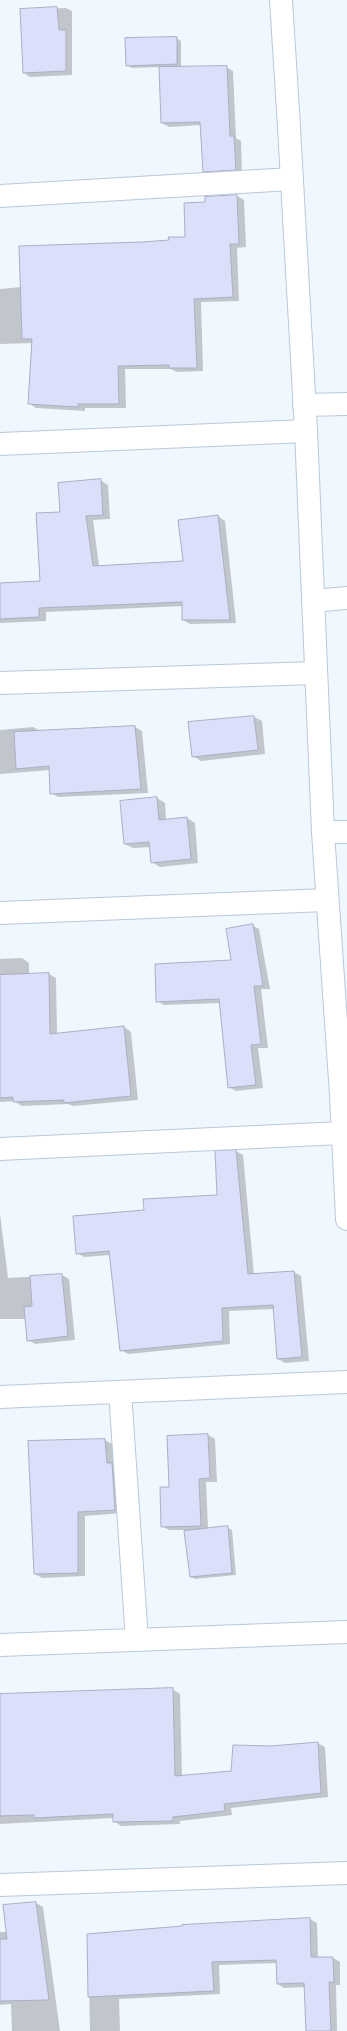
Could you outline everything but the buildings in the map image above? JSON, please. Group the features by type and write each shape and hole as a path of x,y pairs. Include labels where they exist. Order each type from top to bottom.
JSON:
{"street":[{"path":"280,0 292,178 306,432 326,900 344,1095 342,1133 347,1219"},
{"path":"0,196 292,178"},
{"path":"304,406 347,404"},
{"path":"0,444 306,432"},
{"path":"313,601 347,598"},
{"path":"0,683 316,673"},
{"path":"323,832 347,832"},
{"path":"0,913 326,900"},
{"path":"0,1149 342,1133"},
{"path":"0,1397 347,1382"},
{"path":"120,1392 137,1640"},
{"path":"0,1645 347,1632"},
{"path":"0,1886 347,1873"}]}
